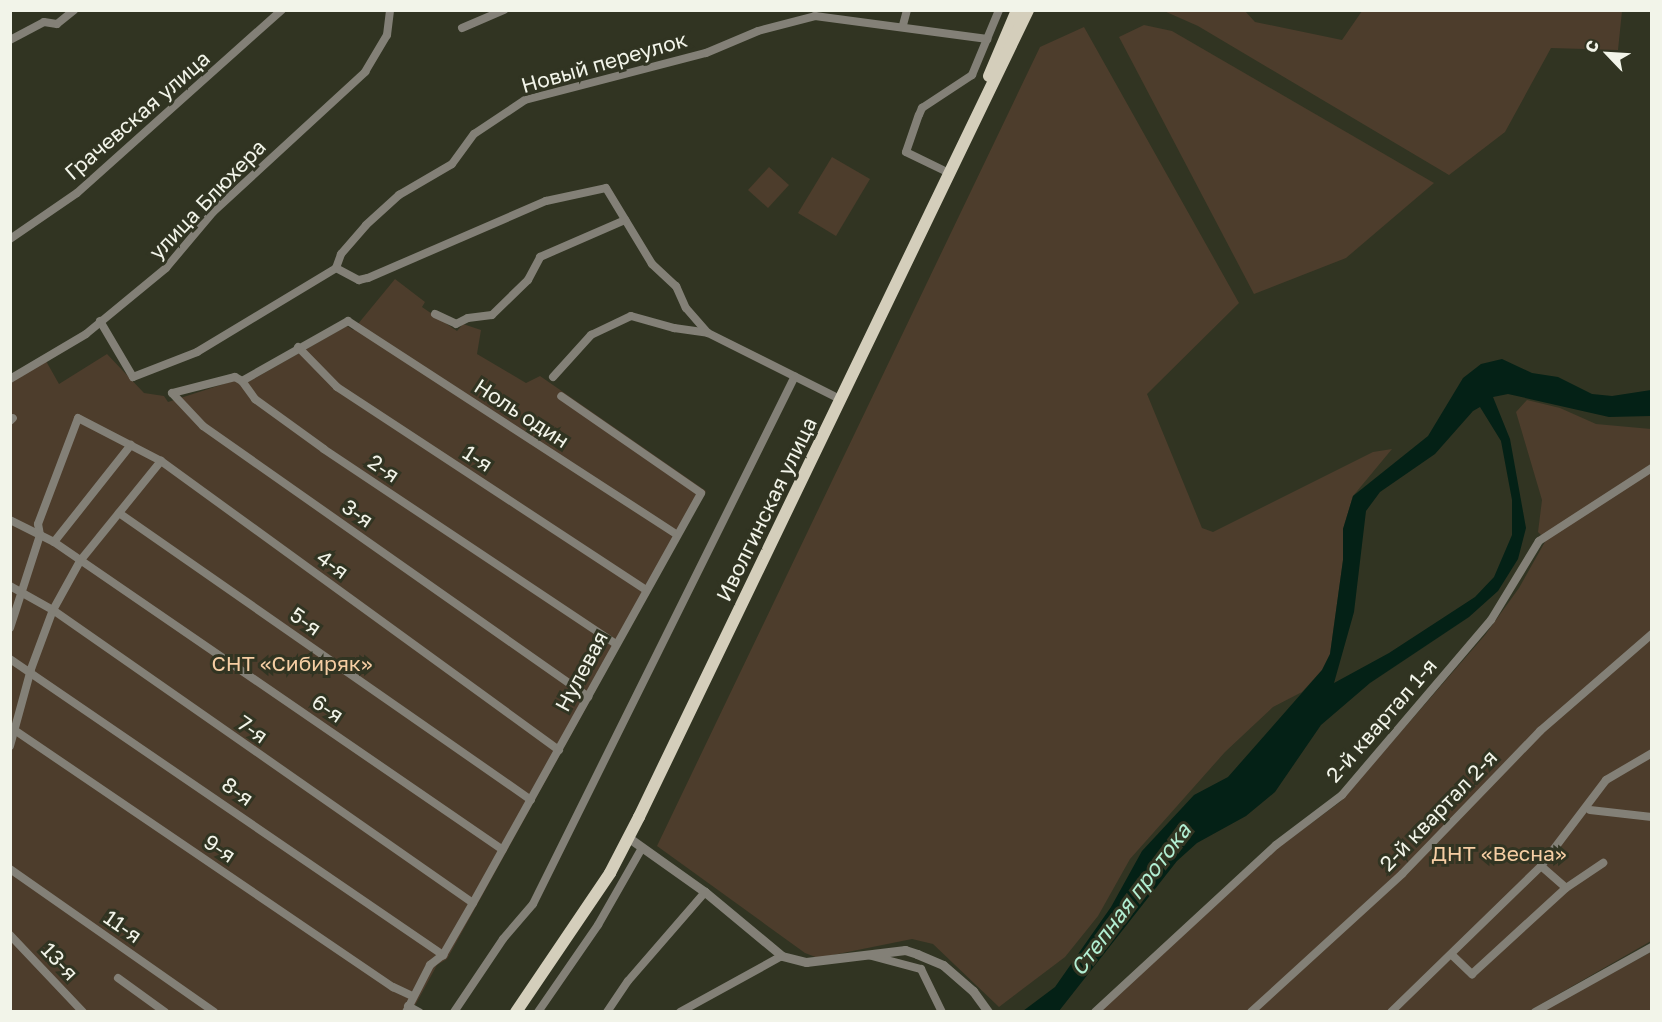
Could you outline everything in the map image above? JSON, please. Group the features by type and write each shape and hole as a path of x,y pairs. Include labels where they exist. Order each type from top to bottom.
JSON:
{"main road":[{"name":"Иволгинская улица","path":"507,1011 605,868 623,834 943,170 1017,10"},
{"name":"Иволгинская улица","path":"516,1011 610,873 629,838 1028,10"}],"street":[{"path":"10,40 44,22 57,24 74,10"},
{"name":"Грачевская улица","path":"10,239 77,193 282,10"},
{"name":"улица Блюхера","path":"10,379 47,360 166,268 213,212 365,72 387,35 390,10"},
{"path":"462,28 504,10"},
{"path":"903,25 907,10"},
{"path":"943,170 906,152 909,142 922,108 972,75 999,10"},
{"name":"Новый переулок","path":"100,321 128,374 139,376 197,352 336,268 341,254 366,225 399,195 452,164 474,134 525,100 706,52 758,31 815,16 903,25 987,39"},
{"path":"336,268 359,280 368,278 546,201 600,189 612,192 625,220 652,264 676,286 686,308 708,333"},
{"path":"435,314 456,324 468,318 492,315 528,280 540,257 625,220"},
{"path":"554,377 591,335 631,316 675,328 708,333 834,396"},
{"name":"Ноль один","path":"298,347 348,321 677,535"},
{"path":"242,381 298,347"},
{"name":"1-я","path":"298,347 338,387 646,590"},
{"path":"454,1011 503,939 533,904 795,376"},
{"name":"3-я","path":"242,381 235,377 172,393 203,426 588,697"},
{"name":"2-я","path":"242,381 255,399 324,449 616,644"},
{"name":"Нулевая","path":"407,1009 430,965 443,956 701,493 561,396"},
{"name":"4-я","path":"40,535 38,524 78,418 161,462 559,750"},
{"path":"54,542 131,445"},
{"path":"10,746 31,669 53,610 80,561 161,462"},
{"name":"2-й квартал 1-я","path":"1095,1011 1276,845 1342,795 1491,620 1539,541 1652,468"},
{"name":"5-я","path":"119,513 531,800"},
{"name":"6-я","path":"10,520 54,542 503,850"},
{"path":"10,628 40,535"},
{"name":"7-я","path":"10,586 53,610 473,903"},
{"name":"2-й квартал 2-я","path":"1251,1011 1402,874 1540,731 1652,634"},
{"name":"8-я","path":"10,658 31,669 443,956"},
{"name":"9-я","path":"13,729 393,987 412,996"},
{"path":"1391,1011 1541,866 1606,780 1652,753"},
{"path":"1590,810 1652,817"},
{"path":"629,838 705,892 782,956 806,962 905,950 931,959 966,985 988,1011"},
{"path":"538,1011 598,925 642,848"},
{"path":"1452,955 1472,974 1566,888 1604,863"},
{"path":"1541,866 1566,888"},
{"name":"11-я","path":"10,869 214,1011"},
{"path":"607,1011 628,981 705,892"},
{"name":"13-я","path":"10,935 83,1011"},
{"path":"1535,1011 1652,947"},
{"path":"867,955 921,969 942,1011"},
{"path":"680,1011 782,956"},
{"path":"118,978 165,1011"},
{"path":"407,1009 419,1011"}],"green space":[{"path":"1164,11 1245,11 1255,22 1342,40 1362,11 1622,11 1618,50 1551,48 1505,132 1449,175 1198,26"},
{"path":"1144,25 1172,31 1434,183 1346,258 1254,294 1119,37"},
{"path":"1084,27 1239,303 1147,394 1202,528 1213,532 1373,452 1392,449 1353,496 1343,529 1343,560 1330,654 1322,670 1302,692 1273,707 1225,752 1130,859 1098,916 1065,957 999,1007 933,944 912,939 818,958 805,953 657,846 1040,47"},
{"path":"832,157 870,179 836,236 798,213"},
{"path":"769,167 789,185 768,208 748,190"},
{"name":"СНТ «Сибиряк»","path":"395,279 425,302 422,307 457,331 463,324 481,330 477,354 526,383 540,376 706,491 447,959 437,965 412,1011 11,1012 11,378 46,361 59,384 107,354 144,393 164,396 168,402 236,380 241,386 347,326 353,330"},
{"name":"ДНТ «Весна»","path":"1527,400 1560,408 1596,424 1651,429 1651,941 1529,1011 1100,1012 1279,847 1340,802 1485,635 1519,588 1546,540 1538,532 1542,500 1516,412"},
{"path":"1651,952 1651,1011 1543,1011"}],"water":[{"name":"Степная протока","path":"1502,359 1532,373 1558,377 1592,394 1612,396 1651,390 1651,416 1609,417 1508,394 1493,397 1510,439 1526,528 1518,559 1498,591 1469,617 1370,683 1321,725 1275,792 1246,816 1197,843 1177,861 1059,1011 1023,1011 1055,987 1111,907 1142,851 1194,795 1228,777 1322,670 1330,654 1343,560 1343,529 1353,496 1428,436 1463,378 1481,364","holes":["1480,407 1501,441 1512,500 1512,535 1494,577 1475,597 1389,653 1334,683 1354,612 1366,511 1380,492 1435,454 1473,411"]}]}
